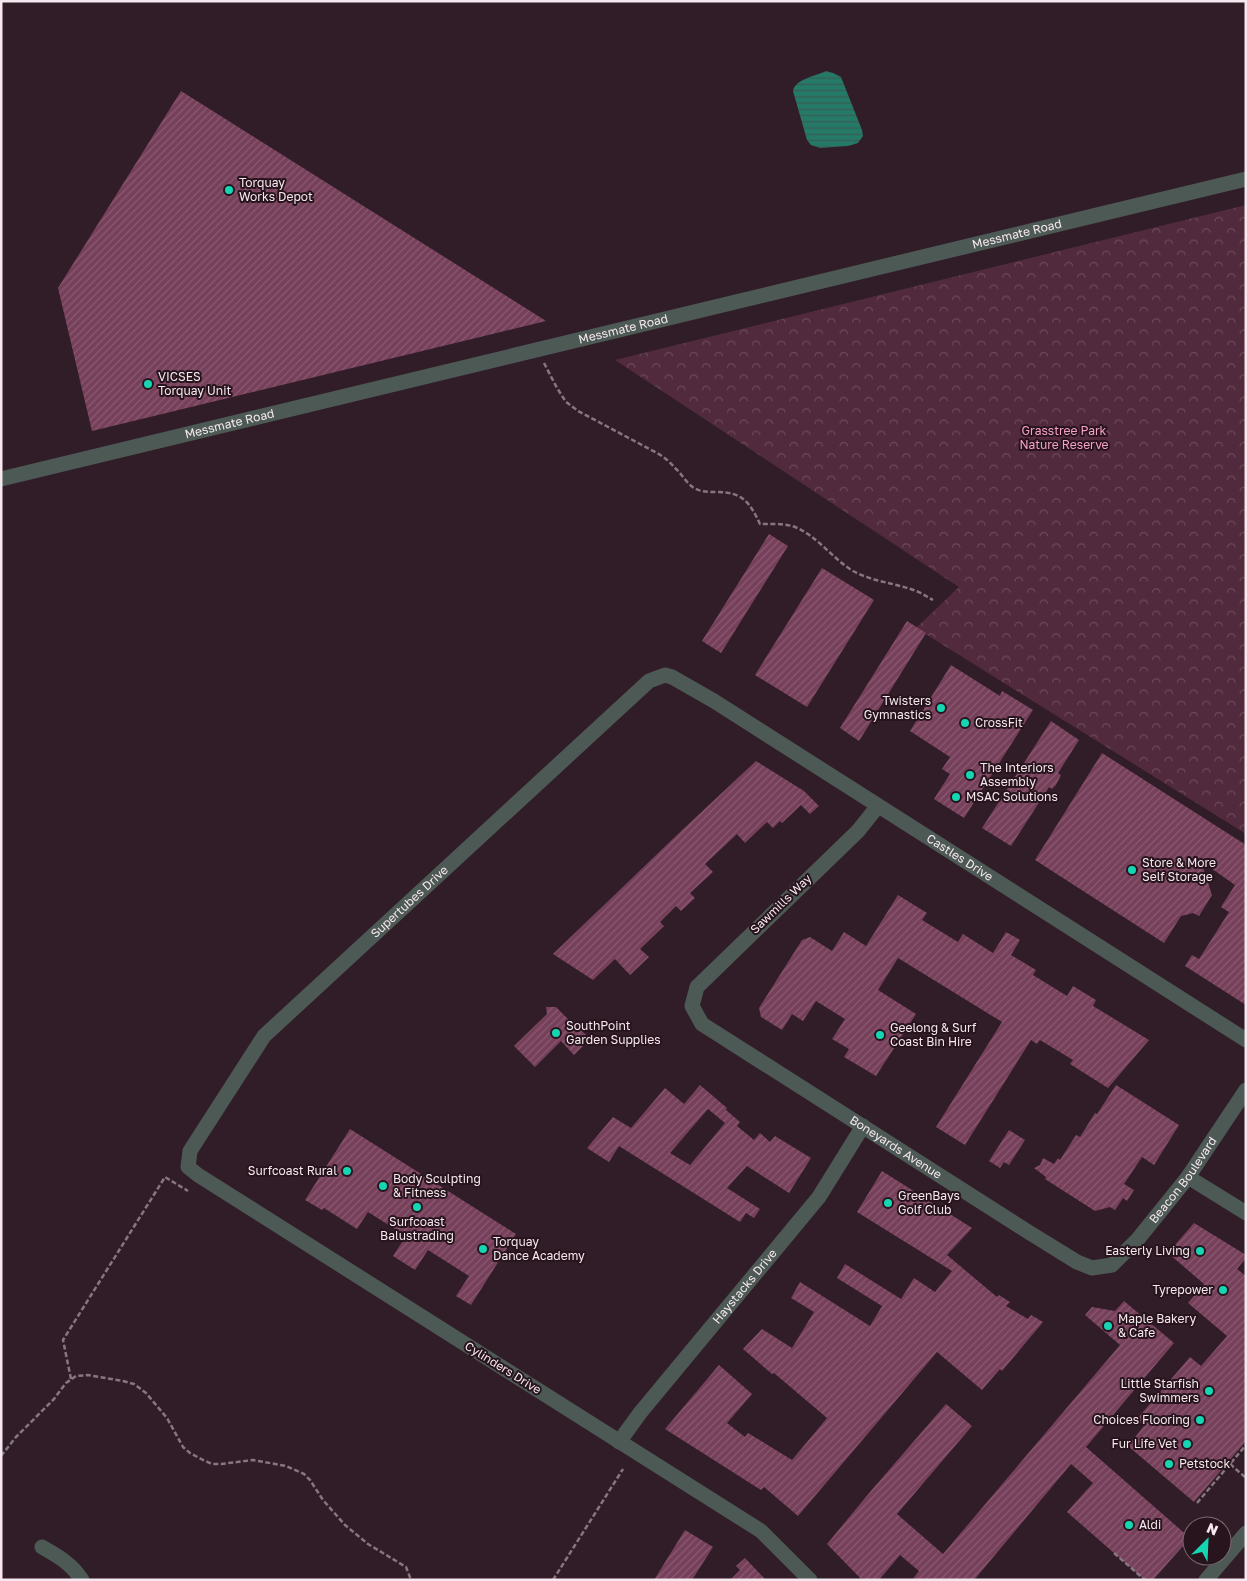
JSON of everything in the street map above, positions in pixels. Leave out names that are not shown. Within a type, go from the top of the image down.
[{"type":"street","name":"Messmate Road","points":[[1,479],[1246,179]]},
{"type":"street","name":"Supertubes Drive","points":[[188,1167],[190,1151],[264,1036],[648,680],[665,675],[672,677]]},
{"type":"street","name":"Castles Drive","points":[[672,677],[714,701],[1246,1040]]},
{"type":"street","name":"Sawmills Way","points":[[692,1006],[696,987],[858,831],[878,806]]},
{"type":"street","name":"Boneyards Avenue","points":[[692,1006],[702,1024],[1077,1262],[1092,1268],[1112,1265]]},
{"type":"street","name":"Beacon Boulevard","points":[[1112,1265],[1138,1239],[1188,1177],[1246,1090]]},
{"type":"street","name":"Haystacks Drive","points":[[619,1442],[640,1413],[819,1197],[863,1126]]},
{"type":"street","name":"Cylinders Drive","points":[[188,1167],[762,1532],[810,1580]]},
{"type":"street","points":[[1188,1177],[1246,1213]]},
{"type":"street","points":[[1206,1580],[1246,1533]]},
{"type":"street","points":[[42,1547],[64,1560],[78,1573],[82,1580]]},
{"type":"path","points":[[541,350],[545,364],[566,402],[578,411],[657,453],[667,460],[694,488],[736,495],[746,500],[760,524],[785,524],[795,527],[805,532],[854,571],[878,581],[916,591],[933,600]]},
{"type":"path","points":[[71,1379],[63,1340],[165,1177],[188,1191]]},
{"type":"path","points":[[1,1456],[16,1437],[54,1399],[66,1383],[76,1376],[88,1375],[112,1378],[134,1384],[146,1393],[167,1418],[183,1447],[203,1460],[212,1464],[253,1460],[286,1466],[304,1474],[345,1525],[368,1544],[406,1566],[411,1580]]},
{"type":"path","points":[[1197,1502],[1246,1444]]},
{"type":"path","points":[[1229,1464],[1246,1478]]},
{"type":"path","points":[[553,1580],[624,1468]]},
{"type":"path","points":[[1114,1553],[1145,1580]]},
{"type":"green space","name":"Grasstree Park Nature Reserve","points":[[1246,205],[1246,834],[916,628],[959,587],[615,360]]},
{"type":"shaded area","points":[[826,71],[841,77],[862,130],[863,136],[858,143],[848,146],[820,148],[811,145],[807,140],[793,91],[806,78]]},
{"type":"building","name":"Torquay Works Depot","points":[[181,91],[546,321],[92,431],[58,288]]},
{"type":"building","points":[[769,534],[788,546],[721,653],[702,641]]},
{"type":"building","points":[[822,568],[874,600],[807,707],[755,675]]},
{"type":"building","points":[[907,621],[926,633],[859,741],[840,728]]},
{"type":"building","points":[[951,665],[1000,696],[1002,691],[1033,710],[964,818],[934,799],[950,774],[942,769],[950,757],[910,731]]},
{"type":"building","points":[[1051,721],[1079,740],[1058,773],[1061,775],[1056,785],[1052,789],[1049,787],[1011,846],[982,828]]},
{"type":"building","points":[[1102,753],[1246,845],[1246,1005],[1185,966],[1192,955],[1199,959],[1229,912],[1221,907],[1235,885],[1201,861],[1212,895],[1199,916],[1193,913],[1181,916],[1164,943],[1035,860]]},
{"type":"building","points":[[756,761],[804,791],[819,806],[810,814],[801,805],[782,823],[780,821],[773,828],[767,822],[745,843],[737,834],[705,864],[713,872],[690,893],[695,898],[681,911],[676,906],[660,922],[664,926],[640,949],[649,957],[630,975],[615,959],[593,980],[553,954],[678,834]]},
{"type":"building","points":[[898,895],[927,913],[922,920],[958,942],[963,934],[993,953],[1006,932],[1020,940],[1011,955],[1036,970],[1033,975],[1067,996],[1073,986],[1096,1000],[1093,1006],[1149,1040],[1108,1088],[1070,1064],[1073,1060],[1040,1040],[1037,1044],[1031,1040],[965,1145],[936,1127],[1002,1022],[898,958],[878,990],[916,1014],[876,1076],[844,1057],[849,1049],[832,1039],[845,1019],[816,1001],[803,1021],[792,1014],[782,1030],[761,1017],[759,1008],[802,940],[810,937],[832,951],[844,932],[866,946]]},
{"type":"building","name":"SouthPoint Garden Supplies","points":[[546,1007],[556,1007],[590,1039],[574,1055],[561,1041],[535,1067],[514,1046],[547,1014]]},
{"type":"building","points":[[700,1085],[727,1108],[726,1110],[740,1122],[737,1126],[754,1140],[760,1133],[770,1142],[775,1136],[811,1158],[789,1193],[747,1166],[727,1188],[760,1209],[754,1218],[746,1213],[740,1222],[619,1146],[609,1162],[587,1148],[613,1117],[631,1128],[665,1088],[684,1104]],"holes":[[[708,1109],[725,1123],[690,1165],[670,1153]]]},
{"type":"building","points":[[1116,1085],[1179,1125],[1154,1165],[1142,1157],[1124,1184],[1134,1190],[1127,1201],[1123,1198],[1115,1210],[1110,1207],[1095,1211],[1045,1179],[1046,1177],[1034,1168],[1040,1165],[1043,1158],[1054,1164],[1058,1158],[1060,1160],[1076,1135],[1080,1137]]},
{"type":"building","points":[[350,1129],[516,1234],[471,1305],[456,1296],[469,1276],[428,1250],[415,1270],[393,1256],[406,1236],[368,1212],[357,1229],[324,1208],[322,1210],[305,1200]]},
{"type":"building","points":[[1009,1130],[1025,1140],[1009,1165],[1004,1162],[1000,1168],[989,1161]]},
{"type":"building","points":[[882,1171],[972,1228],[947,1255],[997,1297],[999,1295],[1010,1302],[1006,1306],[1028,1319],[1031,1315],[1043,1322],[1002,1371],[1000,1369],[982,1390],[937,1352],[798,1516],[764,1487],[761,1490],[665,1429],[719,1365],[752,1394],[727,1423],[745,1437],[748,1433],[792,1460],[827,1418],[743,1349],[762,1329],[792,1348],[814,1312],[791,1298],[800,1282],[870,1326],[882,1306],[837,1278],[845,1264],[901,1299],[914,1278],[935,1292],[952,1271],[857,1212]]},
{"type":"building","points":[[1194,1223],[1246,1255],[1246,1258],[1237,1269],[1246,1276],[1246,1441],[1194,1502],[1128,1446],[1144,1426],[1137,1419],[1190,1357],[1201,1366],[1227,1336],[1188,1303],[1204,1284],[1168,1253]]},
{"type":"building","points":[[1124,1301],[1174,1343],[1086,1447],[1182,1531],[1182,1547],[1153,1580],[1145,1580],[1067,1512],[1093,1483],[1071,1464],[974,1580],[912,1580],[919,1571],[900,1555],[879,1580],[862,1580],[827,1544],[946,1404],[972,1426],[897,1514],[943,1554],[1120,1345],[1085,1315],[1092,1307],[1115,1311]]},
{"type":"building","points":[[685,1530],[713,1547],[692,1580],[654,1580]]},
{"type":"building","points":[[745,1558],[766,1580],[730,1580],[740,1570],[736,1566]]},
{"type":"place","name":"Torquay Works Depot","points":[[229,190]]},
{"type":"place","name":"VICSES Torquay Unit","points":[[148,384]]},
{"type":"place","name":"Twisters Gymnastics","points":[[941,708]]},
{"type":"place","name":"CrossFit","points":[[965,723]]},
{"type":"place","name":"The Interiors Assembly","points":[[970,775]]},
{"type":"place","name":"MSAC Solutions","points":[[956,797]]},
{"type":"place","name":"Store & More Self Storage","points":[[1132,870]]},
{"type":"place","name":"SouthPoint Garden Supplies","points":[[556,1033]]},
{"type":"place","name":"Geelong & Surf Coast Bin Hire","points":[[880,1035]]},
{"type":"place","name":"Surfcoast Rural","points":[[347,1171]]},
{"type":"place","name":"Body Sculpting & Fitness","points":[[383,1186]]},
{"type":"place","name":"GreenBays Golf Club","points":[[888,1203]]},
{"type":"place","name":"Surfcoast Balustrading","points":[[417,1207]]},
{"type":"place","name":"Torquay Dance Academy","points":[[483,1249]]},
{"type":"place","name":"Easterly Living","points":[[1200,1251]]},
{"type":"place","name":"Tyrepower","points":[[1223,1290]]},
{"type":"place","name":"Maple Bakery & Cafe","points":[[1108,1326]]},
{"type":"place","name":"Little Starfish Swimmers","points":[[1209,1391]]},
{"type":"place","name":"Choices Flooring","points":[[1200,1420]]},
{"type":"place","name":"Fur Life Vet","points":[[1187,1444]]},
{"type":"place","name":"Petstock","points":[[1169,1464]]},
{"type":"place","name":"Aldi","points":[[1129,1525]]}]
